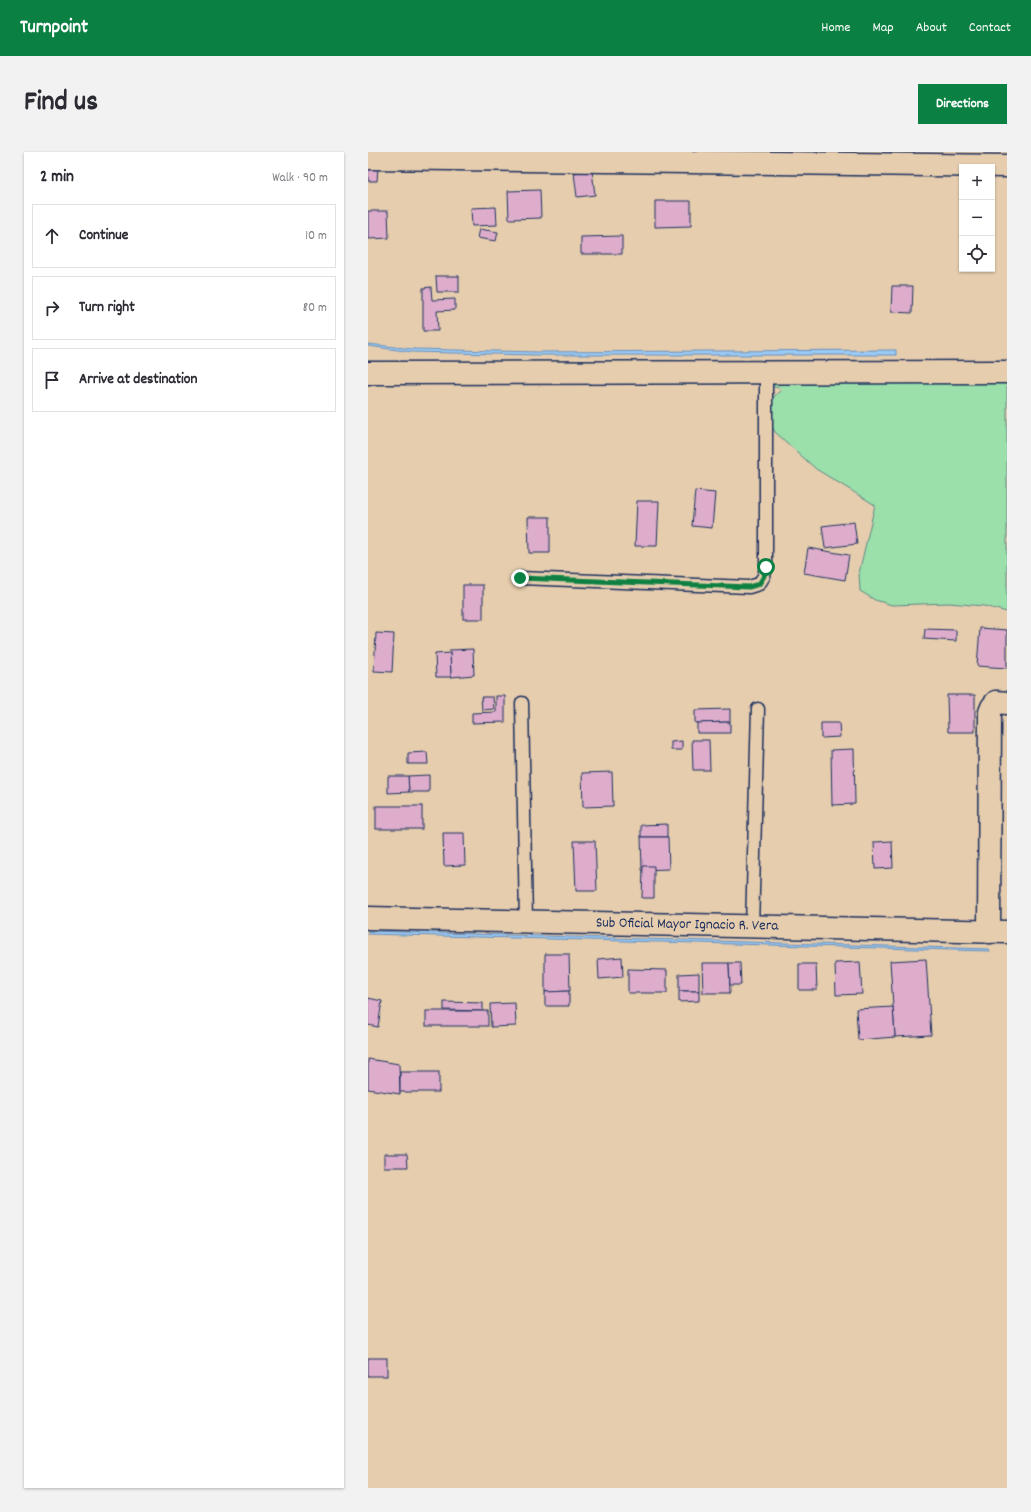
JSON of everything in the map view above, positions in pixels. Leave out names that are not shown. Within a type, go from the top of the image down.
[{"type":"street","points":[[368,158],[1007,166]]},
{"type":"street","points":[[368,374],[1007,372]]},
{"type":"street","points":[[998,932],[990,712],[996,702],[1007,703]]},
{"type":"street","name":"Sub Oficial Mayor Ignacio R. Vera","points":[[368,918],[998,932]]},
{"type":"lane","points":[[520,578],[749,587],[759,584],[764,576],[766,567],[766,372]]},
{"type":"lane","points":[[522,703],[526,922]]},
{"type":"lane","points":[[752,927],[758,709]]},
{"type":"green space","points":[[796,361],[814,361],[933,379],[1007,381],[1007,612],[984,606],[949,603],[892,605],[875,600],[860,591],[859,573],[875,505],[816,469],[775,432],[767,417],[768,402],[782,389],[771,386],[780,366]]},
{"type":"water","points":[[368,344],[413,349],[538,352],[896,350],[896,355],[537,355],[413,352],[368,346]]},
{"type":"water","points":[[368,931],[989,949],[990,951],[368,934]]},
{"type":"building","points":[[368,167],[378,167],[377,181],[368,181]]},
{"type":"building","points":[[592,171],[595,195],[577,197],[574,173]]},
{"type":"building","points":[[540,190],[541,218],[509,219],[508,191]]},
{"type":"building","points":[[655,201],[691,201],[691,226],[655,227]]},
{"type":"building","points":[[496,207],[497,225],[472,226],[471,208]]},
{"type":"building","points":[[368,211],[388,211],[389,238],[368,239]]},
{"type":"building","points":[[479,229],[498,232],[496,241],[477,238]]},
{"type":"building","points":[[622,236],[622,254],[581,254],[581,237]]},
{"type":"building","points":[[436,276],[459,276],[459,292],[437,292]]},
{"type":"building","points":[[892,286],[913,286],[912,313],[891,312]]},
{"type":"building","points":[[431,287],[432,300],[455,299],[455,310],[437,311],[438,331],[423,331],[423,288]]},
{"type":"building","points":[[695,491],[715,493],[712,528],[692,526]]},
{"type":"building","points":[[637,501],[659,501],[657,546],[635,546]]},
{"type":"building","points":[[528,517],[550,517],[550,553],[529,553]]},
{"type":"building","points":[[854,522],[857,544],[825,548],[822,526]]},
{"type":"building","points":[[808,548],[849,555],[845,580],[804,573]]},
{"type":"building","points":[[463,585],[483,585],[483,619],[463,619]]},
{"type":"building","points":[[980,628],[1007,630],[1007,668],[977,666]]},
{"type":"building","points":[[925,629],[956,630],[956,641],[924,639]]},
{"type":"building","points":[[376,633],[394,634],[392,672],[374,671]]},
{"type":"building","points":[[473,649],[474,675],[451,677],[450,650]]},
{"type":"building","points":[[450,653],[451,677],[436,677],[435,654]]},
{"type":"building","points":[[947,695],[975,695],[975,732],[948,732]]},
{"type":"building","points":[[496,696],[505,696],[505,722],[472,723],[472,713],[496,712]]},
{"type":"building","points":[[481,697],[493,697],[494,709],[482,710]]},
{"type":"building","points":[[730,709],[730,722],[695,723],[695,710]]},
{"type":"building","points":[[730,722],[730,733],[697,733],[697,723]]},
{"type":"building","points":[[821,723],[839,723],[840,737],[821,738]]},
{"type":"building","points":[[692,740],[709,740],[710,770],[693,770]]},
{"type":"building","points":[[682,741],[682,750],[671,750],[671,742]]},
{"type":"building","points":[[854,749],[855,804],[832,805],[831,750]]},
{"type":"building","points":[[427,752],[428,764],[408,764],[408,753]]},
{"type":"building","points":[[612,772],[613,806],[583,807],[582,773]]},
{"type":"building","points":[[429,775],[429,792],[409,792],[408,776]]},
{"type":"building","points":[[388,776],[408,776],[409,792],[388,793]]},
{"type":"building","points":[[376,806],[422,806],[422,829],[376,829]]},
{"type":"building","points":[[667,824],[667,837],[641,837],[641,825]]},
{"type":"building","points":[[443,833],[464,833],[465,865],[444,866]]},
{"type":"building","points":[[641,837],[668,837],[669,869],[642,870]]},
{"type":"building","points":[[574,841],[595,841],[597,891],[576,891]]},
{"type":"building","points":[[892,841],[893,868],[875,869],[874,842]]},
{"type":"building","points":[[643,866],[654,866],[654,898],[642,898]]},
{"type":"building","points":[[545,954],[569,954],[570,991],[545,992]]},
{"type":"building","points":[[622,957],[623,977],[599,979],[598,959]]},
{"type":"building","points":[[926,959],[931,1035],[895,1037],[890,961]]},
{"type":"building","points":[[860,962],[862,994],[836,995],[835,963]]},
{"type":"building","points":[[702,963],[729,963],[730,993],[703,993]]},
{"type":"building","points":[[729,963],[740,963],[741,985],[730,985]]},
{"type":"building","points":[[799,964],[816,964],[817,990],[799,990]]},
{"type":"building","points":[[628,969],[667,970],[667,993],[628,993]]},
{"type":"building","points":[[699,973],[699,991],[679,991],[679,974]]},
{"type":"building","points":[[569,991],[569,1006],[545,1006],[545,992]]},
{"type":"building","points":[[679,991],[699,991],[699,1001],[679,1002]]},
{"type":"building","points":[[368,998],[382,1001],[378,1027],[368,1025]]},
{"type":"building","points":[[444,1002],[483,1003],[483,1011],[444,1010]]},
{"type":"building","points":[[515,1003],[516,1026],[491,1027],[490,1004]]},
{"type":"building","points":[[893,1007],[895,1037],[858,1040],[856,1009]]},
{"type":"building","points":[[426,1011],[488,1011],[488,1026],[426,1026]]},
{"type":"building","points":[[368,1059],[399,1064],[400,1094],[368,1089]]},
{"type":"building","points":[[400,1072],[439,1072],[439,1092],[400,1092]]},
{"type":"building","points":[[384,1154],[407,1154],[408,1167],[384,1167]]},
{"type":"building","points":[[368,1358],[387,1358],[387,1376],[368,1376]]},
{"type":"route","points":[[520,578],[749,587],[759,584],[764,576],[766,567]]}]
